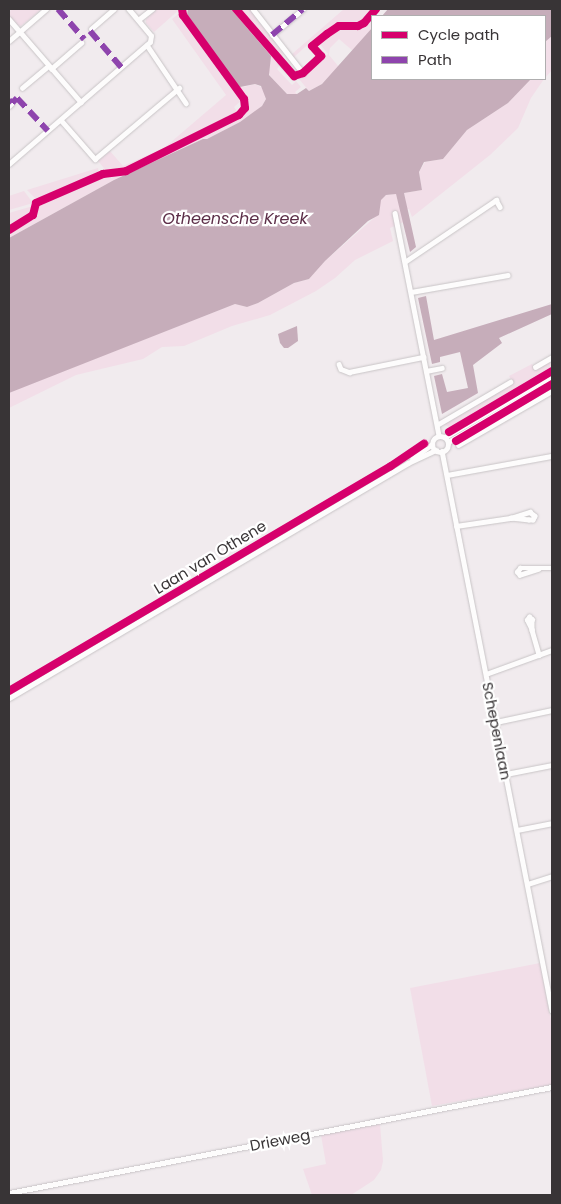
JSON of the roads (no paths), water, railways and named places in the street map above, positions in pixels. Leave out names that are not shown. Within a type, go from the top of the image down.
[{"type":"street","points":[[9,41],[46,9]]},
{"type":"street","points":[[91,29],[114,9]]},
{"type":"street","points":[[9,164],[153,39],[128,9]]},
{"type":"street","points":[[138,20],[152,9]]},
{"type":"street","points":[[253,9],[303,73],[294,76],[282,62]]},
{"type":"street","points":[[272,35],[303,9]]},
{"type":"street","points":[[9,19],[80,102]]},
{"type":"street","points":[[22,88],[81,43]]},
{"type":"street","points":[[147,45],[186,102]]},
{"type":"street","points":[[61,120],[95,160],[178,88]]},
{"type":"street","points":[[406,261],[496,200],[500,207]]},
{"type":"street","points":[[395,213],[406,261],[439,436]]},
{"type":"street","points":[[411,292],[508,275]]},
{"type":"street","points":[[339,364],[341,369],[349,372],[423,357]]},
{"type":"street","points":[[535,367],[552,357]]},
{"type":"street","points":[[426,371],[442,368]]},
{"type":"street","points":[[468,428],[552,375]]},
{"type":"street","points":[[439,436],[447,439],[552,380]]},
{"type":"street","points":[[436,425],[510,382]]},
{"type":"street","points":[[458,445],[552,391]]},
{"type":"street","points":[[468,428],[473,436]]},
{"type":"street","points":[[439,436],[434,439],[432,444],[436,450],[442,452],[447,448],[447,439]]},
{"type":"street","name":"Laan van Othene","points":[[408,463],[432,444]]},
{"type":"street","name":"Laan van Othene","points":[[9,698],[408,463],[436,450]]},
{"type":"street","name":"Schepenlaan","points":[[442,452],[552,1010]]},
{"type":"street","points":[[447,475],[552,456]]},
{"type":"street","points":[[456,526],[510,518]]},
{"type":"street","points":[[539,569],[552,568]]},
{"type":"street","points":[[532,630],[539,655]]},
{"type":"street","points":[[486,674],[552,650]]},
{"type":"street","points":[[496,722],[552,710]]},
{"type":"street","points":[[506,774],[552,765]]},
{"type":"street","points":[[517,830],[552,823]]},
{"type":"street","points":[[528,884],[552,876]]},
{"type":"street","name":"Drieweg","points":[[9,1193],[552,1087]]},
{"type":"water","name":"Otheensche Kreek","points":[[188,9],[231,9],[271,56],[269,75],[287,94],[297,94],[306,88],[309,91],[322,84],[371,29],[371,80],[530,80],[508,103],[467,130],[443,159],[424,162],[419,172],[422,190],[404,193],[416,247],[410,252],[396,194],[386,195],[381,200],[379,215],[368,221],[325,261],[309,279],[294,283],[258,303],[247,307],[235,304],[9,393],[9,238],[114,180],[203,139],[207,139],[240,122],[262,106],[266,99],[261,86],[255,84],[240,87],[236,84],[187,14]]},
{"type":"water","points":[[388,9],[552,9],[552,36],[546,41],[546,15],[383,15]]},
{"type":"water","points":[[426,296],[434,340],[552,304],[552,314],[499,338],[502,343],[473,365],[478,393],[442,414],[434,376],[442,374],[447,392],[468,388],[460,352],[440,357],[440,362],[432,364],[418,298]]},
{"type":"water","points":[[297,326],[298,341],[288,348],[284,348],[280,343],[278,334]]}]
